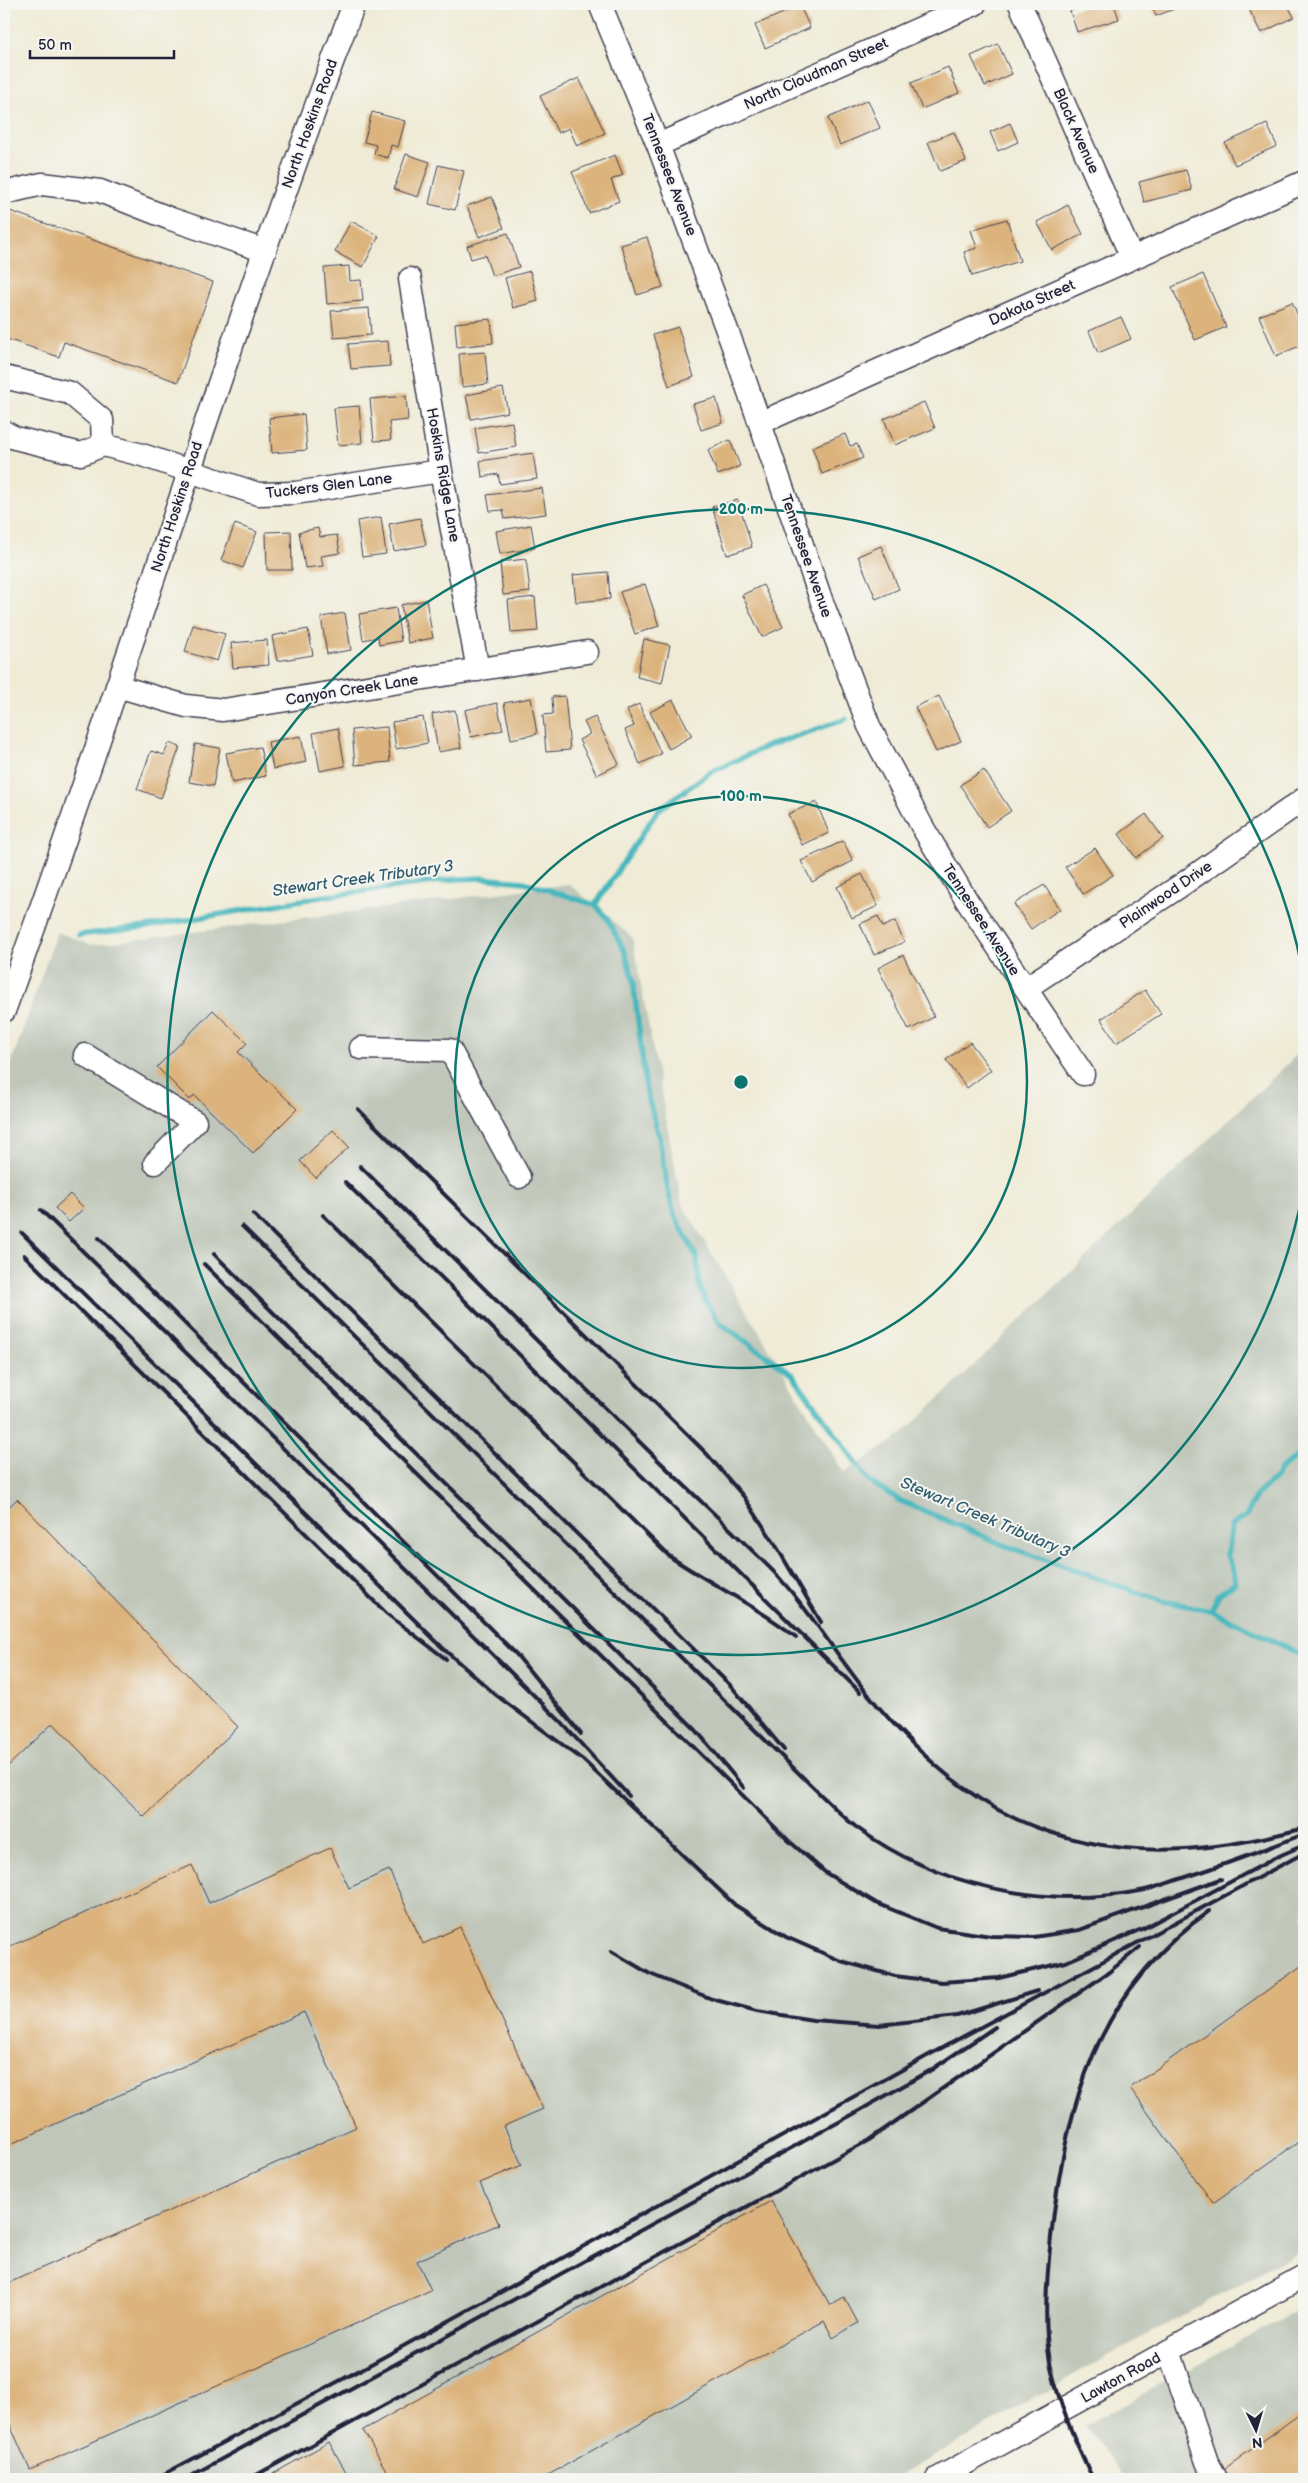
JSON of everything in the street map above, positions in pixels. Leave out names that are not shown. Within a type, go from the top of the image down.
[{"type":"street","name":"North Hoskins Road","points":[[4,1011],[117,686],[189,471],[354,4]]},
{"type":"street","name":"Tennessee Avenue","points":[[600,4],[658,145],[760,423],[822,602],[869,726],[923,828],[962,893],[1083,1074]]},
{"type":"street","name":"North Cloudman Street","points":[[658,145],[975,4]]},
{"type":"street","name":"Black Avenue","points":[[1020,4],[1132,258]]},
{"type":"street","name":"Dakota Street","points":[[760,423],[1304,182]]},
{"type":"street","points":[[4,192],[42,184],[100,191],[171,219],[266,251]]},
{"type":"street","name":"Hoskins Ridge Lane","points":[[410,279],[441,471],[478,670]]},
{"type":"street","points":[[4,377],[70,393],[102,420],[103,445],[80,454],[15,438],[4,432]]},
{"type":"street","name":"Tuckers Glen Lane","points":[[103,445],[142,455],[258,494],[273,495],[441,471]]},
{"type":"street","name":"Canyon Creek Lane","points":[[117,686],[186,706],[223,710],[587,652]]},
{"type":"street","name":"Plainwood Drive","points":[[1026,988],[1180,886],[1304,799]]},
{"type":"street","points":[[360,1048],[450,1050],[519,1177]]},
{"type":"street","points":[[85,1054],[195,1122],[155,1163]]},
{"type":"street","name":"Lawton Road","points":[[937,2479],[1304,2276]]},
{"type":"street","points":[[1169,2351],[1200,2443],[1217,2479]]},
{"type":"shaded area","points":[[569,884],[632,937],[682,1204],[844,1473],[899,1437],[1304,1048],[1304,2249],[1117,2351],[894,2479],[4,2479],[4,1083],[57,932],[92,945]]},
{"type":"shaded area","points":[[1304,2307],[1304,2479],[1125,2479],[1085,2425]]},
{"type":"building","points":[[1092,4],[1114,4],[1119,19],[1077,32],[1070,11]]},
{"type":"building","points":[[1151,4],[1178,4],[1179,7],[1156,16]]},
{"type":"building","points":[[1265,4],[1287,4],[1294,17],[1261,33],[1250,11]]},
{"type":"building","points":[[800,6],[810,28],[765,48],[755,25]]},
{"type":"building","points":[[998,44],[1012,74],[985,86],[971,56]]},
{"type":"building","points":[[948,67],[959,93],[922,109],[911,83]]},
{"type":"building","points":[[579,78],[605,133],[577,146],[569,128],[558,133],[540,96]]},
{"type":"building","points":[[868,100],[880,128],[840,145],[828,118]]},
{"type":"building","points":[[372,112],[405,121],[398,147],[391,145],[388,158],[374,154],[376,145],[364,142]]},
{"type":"building","points":[[1010,123],[1018,142],[998,151],[990,132]]},
{"type":"building","points":[[1267,124],[1277,146],[1235,165],[1225,143]]},
{"type":"building","points":[[954,132],[966,161],[940,171],[928,142]]},
{"type":"building","points":[[406,154],[430,162],[418,197],[394,189]]},
{"type":"building","points":[[615,155],[623,175],[611,180],[619,201],[589,213],[572,172]]},
{"type":"building","points":[[438,165],[464,171],[455,210],[429,204]]},
{"type":"building","points":[[1186,170],[1192,190],[1144,202],[1139,182]]},
{"type":"building","points":[[492,197],[504,228],[479,237],[467,206]]},
{"type":"building","points":[[1068,205],[1083,234],[1052,250],[1037,222]]},
{"type":"building","points":[[7,210],[213,282],[178,382],[64,342],[59,357],[4,338],[4,220]]},
{"type":"building","points":[[1007,219],[1020,261],[972,276],[964,252],[977,248],[971,230]]},
{"type":"building","points":[[351,221],[379,236],[363,267],[335,252]]},
{"type":"building","points":[[508,233],[519,267],[492,276],[485,255],[471,259],[467,246]]},
{"type":"building","points":[[647,237],[663,287],[637,295],[621,245]]},
{"type":"building","points":[[349,266],[350,281],[361,280],[363,301],[327,304],[324,268]]},
{"type":"building","points":[[530,271],[538,301],[513,308],[505,278]]},
{"type":"building","points":[[1203,274],[1226,327],[1195,340],[1172,287]]},
{"type":"building","points":[[1292,302],[1304,329],[1304,344],[1276,356],[1259,316]]},
{"type":"building","points":[[369,308],[371,335],[334,338],[331,311]]},
{"type":"building","points":[[1121,317],[1131,339],[1098,353],[1089,331]]},
{"type":"building","points":[[491,319],[493,343],[457,347],[455,323]]},
{"type":"building","points":[[678,327],[694,377],[669,386],[653,335]]},
{"type":"building","points":[[388,341],[390,366],[351,369],[348,344]]},
{"type":"building","points":[[485,352],[488,384],[462,387],[459,354]]},
{"type":"building","points":[[503,388],[508,412],[471,419],[466,395]]},
{"type":"building","points":[[406,396],[408,420],[389,422],[391,440],[374,441],[370,399]]},
{"type":"building","points":[[716,398],[723,423],[701,430],[693,404]]},
{"type":"building","points":[[924,402],[935,428],[895,445],[884,419]]},
{"type":"building","points":[[359,406],[362,443],[338,445],[334,408]]},
{"type":"building","points":[[304,414],[307,450],[272,453],[269,418]]},
{"type":"building","points":[[512,422],[516,447],[479,453],[475,428]]},
{"type":"building","points":[[845,434],[850,446],[857,444],[863,458],[822,474],[812,447]]},
{"type":"building","points":[[730,440],[740,466],[718,475],[708,450]]},
{"type":"building","points":[[533,453],[537,479],[500,484],[498,474],[482,477],[480,461]]},
{"type":"building","points":[[542,488],[546,514],[505,519],[503,510],[490,511],[487,495]]},
{"type":"building","points":[[738,500],[752,547],[727,555],[712,507]]},
{"type":"building","points":[[381,517],[386,554],[362,557],[357,521]]},
{"type":"building","points":[[420,518],[426,545],[394,551],[389,524]]},
{"type":"building","points":[[235,524],[257,532],[243,568],[221,560]]},
{"type":"building","points":[[531,525],[535,548],[500,554],[496,531]]},
{"type":"building","points":[[318,528],[320,537],[337,535],[340,553],[321,556],[323,566],[305,568],[299,532]]},
{"type":"building","points":[[291,531],[292,570],[267,570],[266,532]]},
{"type":"building","points":[[881,546],[899,589],[876,599],[858,556]]},
{"type":"building","points":[[526,559],[530,592],[503,595],[500,562]]},
{"type":"building","points":[[608,572],[610,599],[576,602],[573,575]]},
{"type":"building","points":[[645,584],[659,626],[635,634],[620,592]]},
{"type":"building","points":[[763,585],[783,627],[762,637],[742,595]]},
{"type":"building","points":[[535,597],[538,631],[511,633],[508,600]]},
{"type":"building","points":[[426,600],[433,638],[408,643],[401,605]]},
{"type":"building","points":[[396,608],[401,641],[379,645],[378,637],[363,640],[359,614]]},
{"type":"building","points":[[345,613],[351,650],[327,654],[321,617]]},
{"type":"building","points":[[193,625],[225,634],[217,661],[185,652]]},
{"type":"building","points":[[308,629],[313,655],[277,661],[272,636]]},
{"type":"building","points":[[644,639],[670,645],[662,683],[637,677]]},
{"type":"building","points":[[267,640],[269,665],[233,668],[231,643]]},
{"type":"building","points":[[565,696],[570,750],[546,752],[543,715],[553,714],[552,697]]},
{"type":"building","points":[[939,696],[961,741],[936,752],[915,707]]},
{"type":"building","points":[[531,698],[537,734],[511,739],[504,703]]},
{"type":"building","points":[[673,700],[692,736],[669,749],[650,712]]},
{"type":"building","points":[[497,703],[503,730],[471,737],[465,710]]},
{"type":"building","points":[[639,704],[661,754],[640,764],[625,730],[634,726],[627,710]]},
{"type":"building","points":[[455,710],[461,748],[438,752],[432,714]]},
{"type":"building","points":[[423,717],[428,743],[396,749],[392,722]]},
{"type":"building","points":[[595,717],[619,764],[597,775],[579,740],[590,734],[584,722]]},
{"type":"building","points":[[387,727],[390,762],[355,765],[352,730]]},
{"type":"building","points":[[338,728],[345,766],[320,771],[313,733]]},
{"type":"building","points":[[301,736],[306,762],[273,769],[268,742]]},
{"type":"building","points":[[169,743],[180,747],[161,798],[137,789],[151,751],[164,755]]},
{"type":"building","points":[[195,744],[220,748],[213,786],[189,782]]},
{"type":"building","points":[[260,747],[266,776],[232,783],[226,753]]},
{"type":"building","points":[[984,770],[1011,811],[987,827],[960,785]]},
{"type":"building","points":[[816,802],[829,833],[802,845],[788,814]]},
{"type":"building","points":[[1146,814],[1163,838],[1136,858],[1119,834]]},
{"type":"building","points":[[843,841],[853,861],[812,882],[801,861]]},
{"type":"building","points":[[1095,848],[1113,875],[1083,894],[1065,867]]},
{"type":"building","points":[[862,874],[878,906],[852,918],[837,887]]},
{"type":"building","points":[[1044,885],[1060,909],[1031,929],[1014,904]]},
{"type":"building","points":[[878,916],[883,927],[895,921],[904,942],[874,955],[860,924]]},
{"type":"building","points":[[903,955],[934,1017],[909,1030],[878,968]]},
{"type":"building","points":[[1145,990],[1161,1014],[1116,1043],[1101,1019]]},
{"type":"building","points":[[213,1010],[247,1043],[238,1052],[297,1109],[253,1153],[194,1095],[190,1100],[157,1067]]},
{"type":"building","points":[[970,1042],[991,1070],[967,1088],[946,1060]]},
{"type":"building","points":[[333,1130],[349,1147],[316,1178],[300,1161]]},
{"type":"building","points":[[70,1194],[84,1208],[69,1222],[55,1208]]},
{"type":"building","points":[[17,1499],[238,1727],[144,1817],[53,1723],[4,1770],[4,1512]]},
{"type":"building","points":[[330,1848],[349,1888],[389,1870],[423,1944],[460,1927],[543,2109],[504,2126],[522,2165],[480,2183],[499,2224],[417,2261],[431,2290],[30,2470],[4,2411],[4,2285],[356,2127],[304,2012],[4,2147],[4,1949],[192,1865],[209,1903]]},
{"type":"building","points":[[1304,1964],[1304,2138],[1213,2203],[1130,2088]]},
{"type":"building","points":[[771,2201],[830,2305],[844,2297],[858,2323],[833,2338],[824,2321],[541,2479],[391,2479],[363,2430]]},
{"type":"building","points":[[1304,2411],[1304,2479],[1230,2479],[1223,2470]]},
{"type":"building","points":[[329,2442],[350,2479],[264,2479]]},
{"type":"waterway","points":[[595,905],[658,810],[709,773],[765,747],[846,719]]},
{"type":"waterway","name":"Stewart Creek Tributary 3","points":[[79,935],[146,927],[320,897],[456,879],[482,878],[524,882],[595,905],[607,918],[625,952],[633,979],[646,1089],[659,1137],[668,1190],[674,1214],[697,1258],[699,1284],[705,1300],[720,1323],[792,1374],[870,1482],[901,1501],[1006,1546],[1162,1601],[1211,1610],[1304,1656]]},
{"type":"waterway","points":[[1211,1610],[1219,1594],[1235,1583],[1234,1572],[1227,1555],[1231,1526],[1247,1515],[1256,1496],[1277,1476],[1279,1471],[1304,1450]]},
{"type":"railway","points":[[358,1109],[707,1454],[744,1497],[775,1544],[821,1622]]},
{"type":"railway","points":[[360,1166],[773,1571],[810,1615],[855,1678],[882,1711],[934,1764],[973,1795],[1016,1819],[1052,1833],[1087,1842],[1123,1848],[1159,1850],[1195,1848],[1231,1844],[1304,1828]]},
{"type":"railway","points":[[345,1182],[860,1692]]},
{"type":"railway","points":[[41,1210],[560,1721],[629,1796]]},
{"type":"railway","points":[[253,1214],[732,1687],[784,1750]]},
{"type":"railway","points":[[323,1215],[669,1556],[765,1615],[796,1637]]},
{"type":"railway","points":[[242,1226],[822,1796],[856,1827],[887,1847],[920,1864],[955,1878],[991,1888],[1028,1894],[1066,1897],[1103,1896],[1156,1887],[1229,1863],[1304,1834]]},
{"type":"railway","points":[[22,1233],[447,1652],[496,1695],[583,1760],[735,1905],[786,1937],[841,1961],[895,1976],[942,1982],[999,1978],[1066,1962],[1144,1928],[1277,1857]]},
{"type":"railway","points":[[99,1238],[516,1654],[581,1734]]},
{"type":"railway","points":[[214,1254],[696,1730],[744,1788]]},
{"type":"railway","points":[[24,1255],[387,1614],[446,1659]]},
{"type":"railway","points":[[204,1264],[788,1840],[826,1873],[876,1903],[937,1928],[991,1936],[1034,1937],[1079,1930],[1221,1879]]},
{"type":"railway","points":[[1272,1859],[1304,1845]]},
{"type":"railway","points":[[155,2479],[371,2364],[938,2050],[1304,1853]]},
{"type":"railway","points":[[1093,2479],[1062,2407],[1053,2377],[1048,2347],[1046,2300],[1051,2237],[1057,2189],[1066,2142],[1078,2097],[1093,2055],[1113,2015],[1139,1977],[1171,1943],[1209,1911]]},
{"type":"railway","points":[[249,2479],[869,2140],[1109,1972],[1140,1947]]},
{"type":"railway","points":[[611,1951],[650,1974],[712,1999],[757,2011],[813,2020],[879,2025],[957,2016],[1037,1991]]},
{"type":"railway","points":[[185,2479],[850,2116],[931,2070],[995,2027]]}]
